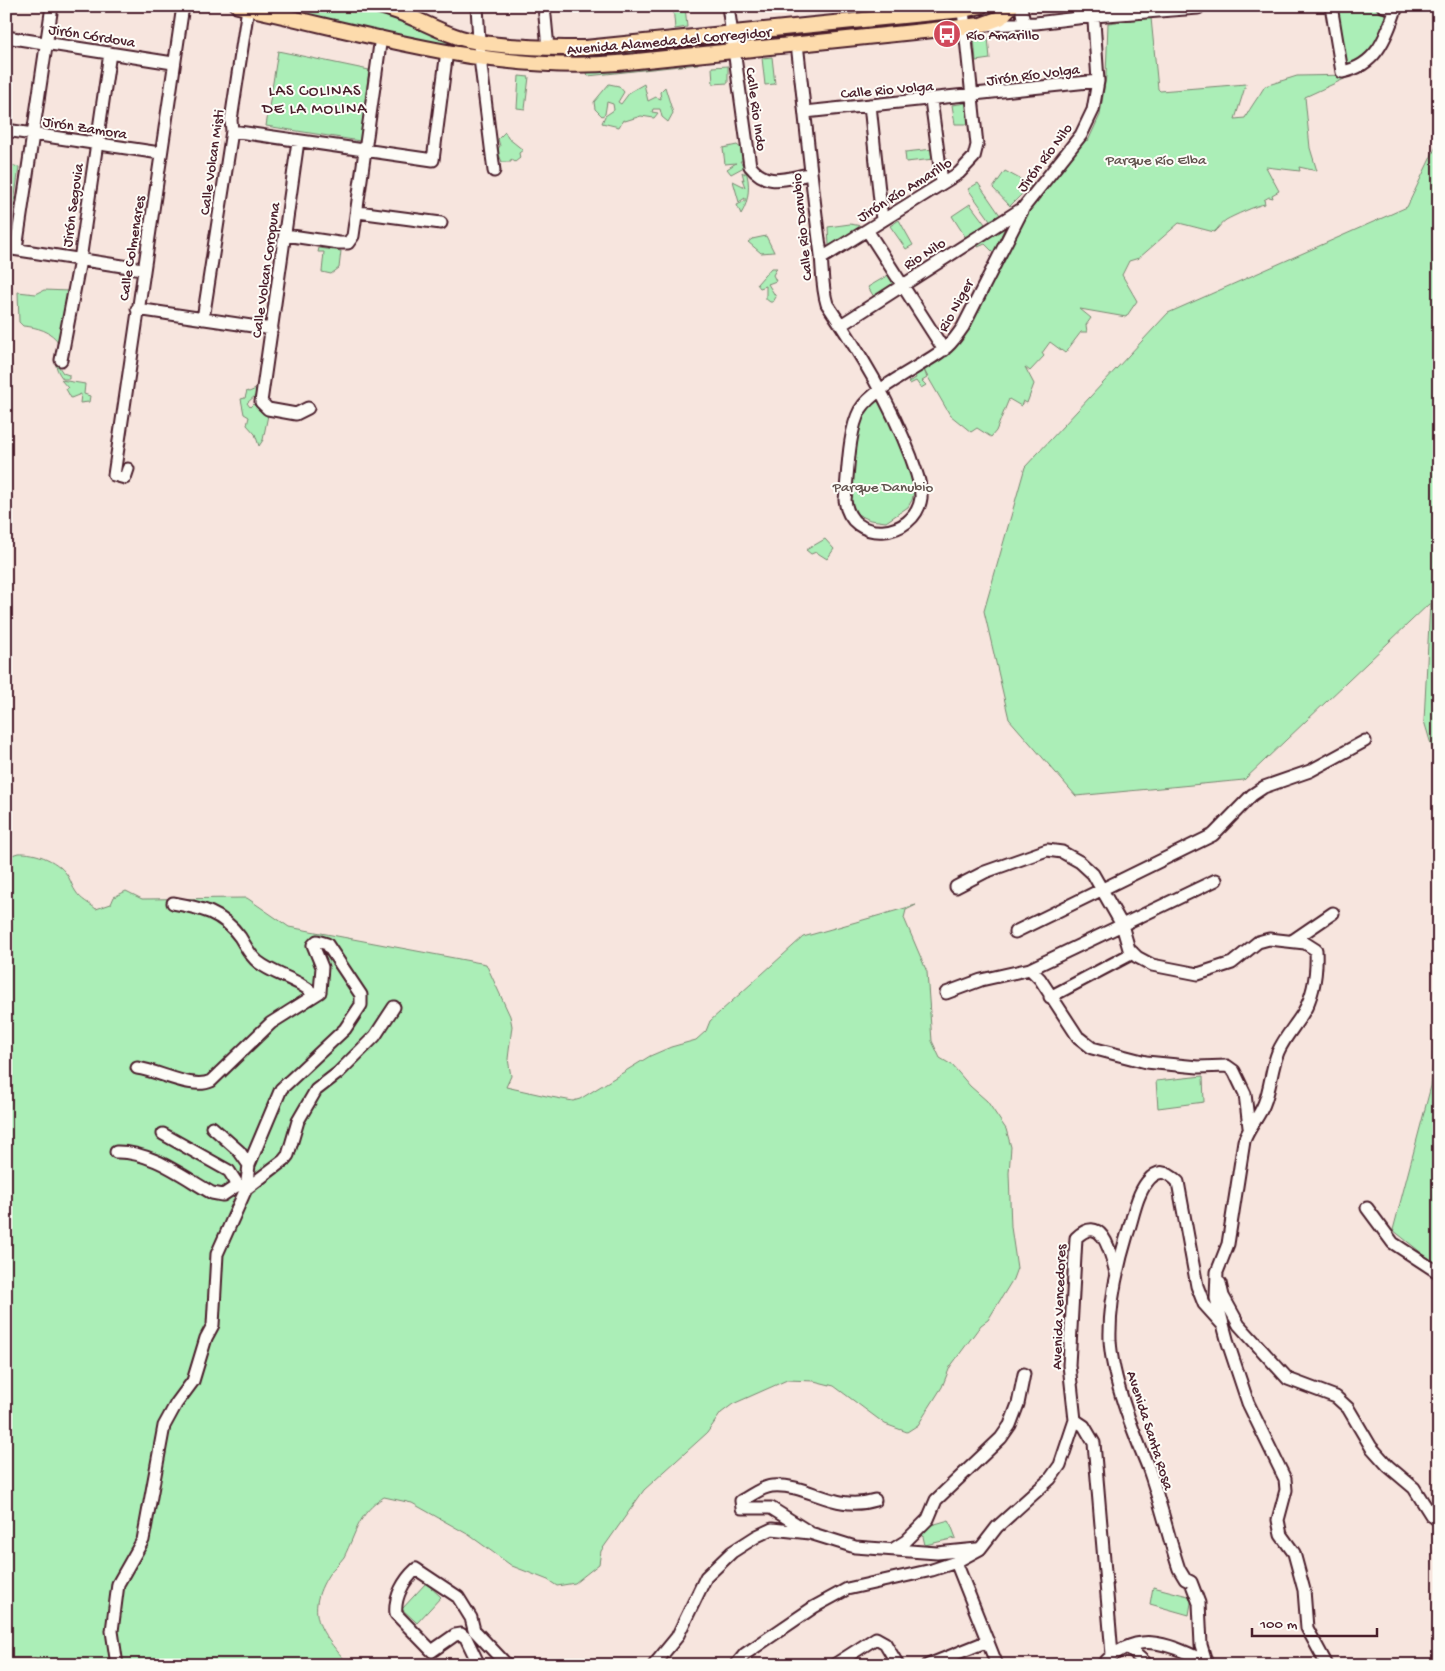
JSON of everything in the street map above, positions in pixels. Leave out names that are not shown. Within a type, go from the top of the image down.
[{"type":"main road","name":"Avenida Alameda del Corregidor","points":[[379,6],[407,15],[456,37],[548,48],[624,45],[937,10],[964,10],[981,6]]},
{"type":"main road","name":"Avenida Alameda del Corregidor","points":[[243,7],[480,58],[548,65],[596,65],[982,25],[1000,18],[1011,6]]},
{"type":"street","points":[[52,6],[33,134],[11,249],[142,269]]},
{"type":"street","name":"Calle Colmenares","points":[[128,470],[124,478],[114,474],[142,269],[183,6]]},
{"type":"street","points":[[477,6],[480,58],[494,171]]},
{"type":"street","points":[[544,6],[548,48]]},
{"type":"street","name":"Calle Rio Indo","points":[[728,6],[750,166],[761,178],[768,180],[810,174]]},
{"type":"street","points":[[1021,6],[1024,24]]},
{"type":"street","points":[[982,25],[1024,24],[1094,11],[1198,8],[1199,6]]},
{"type":"street","points":[[1331,6],[1342,72],[1368,63],[1374,56],[1396,8],[1383,6]]},
{"type":"street","name":"Calle Volcan Misti","points":[[202,320],[232,130],[231,120],[243,7]]},
{"type":"street","points":[[937,10],[939,30]]},
{"type":"street","name":"Jirón Río Amarillo","points":[[822,258],[959,173],[974,157],[977,145],[964,10]]},
{"type":"street","name":"Jirón Río Nilo","points":[[1024,207],[1081,135],[1093,110],[1098,82],[1094,11]]},
{"type":"street","name":"Jirón Córdova","points":[[6,37],[173,63]]},
{"type":"street","points":[[285,235],[348,243],[353,236],[358,212],[381,37]]},
{"type":"street","name":"Calle Rio Danubio","points":[[797,44],[810,174],[822,258],[823,290],[827,304],[881,390]]},
{"type":"street","points":[[232,130],[433,160],[447,51]]},
{"type":"street","name":"Jirón Segovia","points":[[61,360],[80,260],[110,54]]},
{"type":"street","name":"Jirón Río Volga","points":[[972,96],[1098,82]]},
{"type":"street","name":"Calle Rio Volga","points":[[804,112],[972,96]]},
{"type":"street","points":[[931,100],[942,182]]},
{"type":"street","points":[[870,105],[882,220]]},
{"type":"street","name":"Jirón Zamora","points":[[6,130],[160,154]]},
{"type":"street","name":"Calle Volcan Coropuna","points":[[298,141],[261,402],[268,409],[296,414],[308,408]]},
{"type":"street","name":"Rio Nilo","points":[[841,325],[1024,207]]},
{"type":"street","name":"Rio Niger","points":[[881,390],[899,426],[914,465],[921,497],[912,516],[906,523],[888,531],[870,531],[854,523],[849,517],[844,500],[854,425],[866,401],[881,390],[944,350],[963,327],[1024,207]]},
{"type":"street","points":[[358,212],[441,223]]},
{"type":"street","points":[[867,230],[944,350]]},
{"type":"street","points":[[137,309],[272,329]]},
{"type":"street","points":[[1015,932],[1101,888],[1213,835],[1252,794],[1264,787],[1310,771],[1365,741]]},
{"type":"street","points":[[956,887],[985,872],[1047,850],[1062,852],[1080,862],[1093,874],[1122,925],[1129,949],[1152,965],[1198,974],[1232,963],[1258,942],[1269,939],[1292,940],[1305,943],[1316,950],[1317,972],[1304,1011],[1279,1050],[1270,1074],[1265,1103],[1249,1127],[1242,1149],[1228,1244],[1217,1272],[1216,1298],[1248,1403],[1285,1479],[1286,1490],[1278,1520],[1281,1535],[1294,1553],[1304,1590],[1307,1628],[1327,1665]]},
{"type":"street","points":[[946,993],[972,982],[1030,969],[1216,880]]},
{"type":"street","points":[[173,903],[201,908],[224,919],[255,960],[266,968],[299,982],[315,996]]},
{"type":"street","points":[[1292,940],[1333,913]]},
{"type":"street","points":[[116,1665],[112,1631],[118,1584],[143,1540],[164,1426],[176,1404],[193,1381],[206,1338],[214,1325],[218,1254],[249,1165],[281,1089],[344,1028],[361,1005],[361,995],[355,983],[327,944],[320,941],[313,945],[322,967],[320,992],[271,1023],[211,1081],[202,1085],[188,1083],[154,1070],[137,1068]]},
{"type":"street","points":[[1050,997],[1133,953]]},
{"type":"street","points":[[1030,969],[1040,980],[1078,1037],[1092,1048],[1146,1062],[1198,1067],[1227,1066],[1234,1070],[1245,1094],[1249,1127]]},
{"type":"street","points":[[116,1152],[132,1151],[148,1157],[212,1193],[222,1195],[242,1187],[288,1155],[298,1121],[316,1090],[338,1073],[375,1036],[394,1006]]},
{"type":"street","points":[[212,1127],[239,1150],[249,1165]]},
{"type":"street","points":[[162,1134],[229,1171],[242,1187]]},
{"type":"street","name":"Avenida Santa Rosa","points":[[1206,1663],[1202,1645],[1199,1603],[1191,1582],[1185,1579],[1179,1569],[1148,1467],[1132,1428],[1116,1371],[1110,1336],[1117,1274],[1136,1205],[1146,1183],[1154,1174],[1162,1171],[1170,1174],[1178,1182],[1197,1286],[1204,1304],[1223,1325]]},
{"type":"street","points":[[1366,1208],[1393,1243],[1439,1273]]},
{"type":"street","name":"Avenida Vencedores","points":[[1074,1420],[1069,1365],[1076,1238],[1082,1232],[1091,1230],[1100,1233],[1107,1240],[1117,1274]]},
{"type":"street","points":[[1217,1272],[1223,1296],[1239,1325],[1288,1379],[1336,1397],[1348,1408],[1371,1447],[1388,1466],[1414,1488],[1431,1515],[1439,1521]]},
{"type":"street","points":[[895,1548],[928,1519],[936,1500],[1001,1438],[1010,1425],[1018,1404],[1024,1374]]},
{"type":"street","points":[[736,1665],[745,1654],[814,1607],[847,1589],[932,1570],[956,1562],[982,1546],[997,1527],[1050,1479],[1060,1465],[1074,1420],[1084,1426],[1094,1443],[1112,1654]]},
{"type":"street","points":[[810,1533],[771,1508],[742,1508],[741,1501],[761,1489],[772,1486],[786,1487],[852,1505],[875,1500]]},
{"type":"street","points":[[654,1665],[677,1637],[706,1577],[732,1552],[772,1529],[810,1533],[854,1547],[895,1548],[937,1553],[982,1546]]},
{"type":"street","points":[[956,1562],[997,1665]]},
{"type":"street","points":[[495,1650],[478,1664],[466,1638],[461,1634],[455,1635],[432,1651],[396,1614],[396,1599],[410,1575],[416,1569],[458,1597],[471,1618],[474,1630],[495,1650],[507,1665]]},
{"type":"street","points":[[834,1665],[876,1638],[885,1644],[898,1665]]},
{"type":"street","points":[[928,1665],[988,1641]]},
{"type":"street","points":[[1102,1665],[1112,1654],[1128,1646],[1147,1642],[1161,1642],[1206,1663]]},
{"type":"street","points":[[1128,1646],[1148,1665]]},
{"type":"street","points":[[745,1654],[752,1665]]},
{"type":"shaded area","points":[[954,313],[959,321],[958,324],[949,337],[943,341],[932,327]]},
{"type":"green space","points":[[258,6],[354,6],[374,9],[475,44],[474,52]]},
{"type":"green space","points":[[673,6],[685,6],[687,27],[675,29]]},
{"type":"green space","points":[[1336,6],[1374,6],[1388,12],[1375,45],[1365,57],[1350,64],[1345,59]]},
{"type":"green space","points":[[932,18],[934,23],[739,46],[738,38]]},
{"type":"green space","name":"Parque Río Elba","points":[[1151,18],[1158,89],[1160,91],[1246,84],[1235,119],[1245,118],[1265,86],[1297,76],[1353,75],[1305,97],[1310,148],[1317,171],[1299,167],[1300,171],[1266,167],[1279,191],[1272,195],[1273,198],[1269,197],[1264,200],[1265,204],[1251,208],[1226,220],[1214,232],[1179,223],[1139,258],[1129,261],[1122,275],[1137,301],[1126,317],[1080,309],[1091,318],[1086,325],[1087,332],[1081,332],[1065,353],[1050,342],[1042,353],[1044,356],[1030,371],[1025,367],[1034,384],[1027,403],[1023,401],[1021,406],[1009,399],[996,431],[991,437],[977,428],[971,432],[950,415],[924,368],[945,354],[1028,211],[1085,139],[1088,141],[1100,115],[1106,76],[1108,23]]},
{"type":"green space","points":[[988,37],[990,59],[976,61],[974,38]]},
{"type":"green space","points":[[723,40],[725,45],[721,48],[556,61],[490,52],[490,49]]},
{"type":"green space","points":[[278,51],[369,70],[360,141],[266,126]]},
{"type":"green space","points":[[772,57],[775,84],[765,85],[762,58]]},
{"type":"green space","points":[[698,60],[698,64],[588,76],[587,73],[590,70]]},
{"type":"green space","points":[[728,66],[728,83],[713,84],[712,67]]},
{"type":"green space","points":[[519,76],[529,77],[525,109],[517,108]]},
{"type":"green space","points":[[609,84],[619,86],[624,92],[618,102],[621,104],[630,92],[644,84],[648,101],[656,97],[661,99],[660,92],[665,87],[673,113],[668,122],[662,117],[660,109],[653,109],[652,112],[658,113],[654,118],[641,116],[623,120],[619,127],[602,123],[605,116],[614,110],[613,104],[607,102],[605,114],[602,116],[595,109],[594,102]]},
{"type":"green space","points":[[966,103],[969,124],[955,124],[952,105]]},
{"type":"green space","points":[[505,132],[508,138],[523,150],[519,153],[520,158],[515,162],[511,159],[511,162],[502,162],[497,150],[500,146],[498,139]]},
{"type":"green space","points":[[1439,140],[1439,771],[1424,721],[1430,603],[1244,780],[1076,796],[1009,719],[984,611],[1025,467],[1168,313],[1407,207]]},
{"type":"green space","points":[[737,145],[742,149],[745,161],[740,161],[744,167],[731,174],[727,169],[736,163],[725,164],[723,148]]},
{"type":"green space","points":[[933,149],[934,159],[906,162],[905,152]]},
{"type":"green space","points":[[6,164],[19,167],[9,239],[6,239]]},
{"type":"green space","points":[[745,169],[748,180],[748,192],[746,204],[741,214],[737,205],[745,201],[745,198],[739,202],[733,181],[745,187],[742,172],[745,174]]},
{"type":"green space","points":[[1005,171],[1031,185],[1010,206],[993,188]]},
{"type":"green space","points":[[978,183],[1000,215],[990,220],[968,189]]},
{"type":"green space","points":[[970,204],[985,224],[966,238],[952,216]]},
{"type":"green space","points":[[899,220],[913,245],[906,249],[890,226]]},
{"type":"green space","points":[[850,224],[862,226],[829,246],[828,227]]},
{"type":"green space","points":[[1000,227],[1005,227],[994,253],[985,244],[978,247],[977,242]]},
{"type":"green space","points":[[766,236],[774,252],[761,253],[748,242],[752,239]]},
{"type":"green space","points":[[319,248],[341,251],[339,268],[331,274],[322,272],[324,252],[318,252]]},
{"type":"green space","points":[[771,268],[777,268],[773,275],[776,281],[768,284],[776,297],[773,302],[766,299],[766,286],[760,288],[757,284]]},
{"type":"green space","points":[[890,274],[897,282],[874,297],[868,287]]},
{"type":"green space","points":[[44,290],[69,291],[59,367],[63,373],[69,375],[69,379],[63,379],[56,367],[55,358],[59,344],[53,336],[33,327],[23,326],[19,322],[18,292],[36,294]]},
{"type":"green space","points":[[923,369],[927,378],[922,381],[926,385],[921,388],[916,381],[910,384],[908,382],[916,378],[914,374]]},
{"type":"green space","points":[[61,380],[85,384],[84,394],[90,396],[89,402],[80,403],[81,394],[71,398],[66,389],[68,388]]},
{"type":"green space","points":[[256,389],[256,395],[247,403],[250,407],[253,404],[261,412],[268,415],[263,440],[259,446],[255,434],[247,425],[249,417],[244,414],[241,399],[245,398],[247,391]]},
{"type":"green space","name":"Parque Danubio","points":[[880,399],[892,417],[916,484],[908,507],[886,522],[870,520],[857,514],[848,495],[862,414]]},
{"type":"green space","points":[[825,539],[834,549],[827,559],[816,552],[811,554],[806,550]]},
{"type":"green space","points":[[18,853],[40,856],[54,862],[65,872],[78,895],[96,909],[111,904],[114,897],[126,891],[142,899],[247,898],[289,927],[486,964],[510,1016],[512,1026],[508,1059],[511,1076],[506,1087],[573,1101],[580,1099],[650,1056],[671,1047],[696,1040],[706,1031],[710,1021],[803,937],[916,905],[906,910],[904,918],[927,972],[932,1041],[940,1058],[952,1065],[970,1086],[987,1101],[1006,1129],[1011,1147],[1009,1173],[1011,1227],[1017,1268],[1013,1279],[988,1320],[981,1325],[950,1367],[942,1387],[918,1425],[907,1432],[885,1424],[834,1386],[814,1381],[787,1380],[733,1404],[721,1413],[707,1433],[644,1490],[601,1551],[599,1564],[575,1583],[557,1586],[548,1580],[512,1566],[469,1535],[412,1503],[384,1497],[375,1503],[363,1517],[344,1557],[329,1574],[321,1588],[317,1601],[319,1623],[324,1633],[349,1665],[50,1665],[33,1658],[6,1658],[6,857]]},
{"type":"green space","points":[[1439,981],[1439,1267],[1393,1230],[1431,1086]]},
{"type":"green space","points":[[1203,1076],[1204,1102],[1158,1108],[1156,1081]]},
{"type":"green space","points":[[949,1520],[956,1538],[925,1545],[921,1528]]},
{"type":"green space","points":[[426,1583],[441,1597],[417,1623],[402,1609]]},
{"type":"green space","points":[[1153,1587],[1192,1597],[1189,1615],[1150,1604]]},
{"type":"place","name":"Río Amarillo","points":[[947,34]]},
{"type":"district","name":"LAS COLINAS DE LA MOLINA","points":[[315,98]]}]
